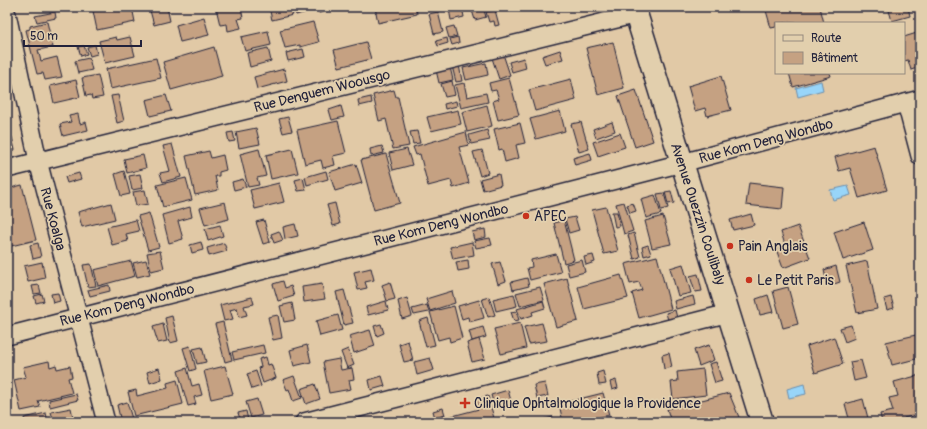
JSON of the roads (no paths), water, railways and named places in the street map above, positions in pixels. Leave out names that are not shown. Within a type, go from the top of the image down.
[{"type":"main road","name":"Avenue Ouezzin Coulibaly","points":[[636,11],[682,163],[730,313],[762,422]]},
{"type":"street","name":"Rue Denguem Woousgo","points":[[7,169],[636,11]]},
{"type":"street","name":"Rue Koalga","points":[[7,14],[38,161],[106,422]]},
{"type":"street","name":"Rue Kom Deng Wondbo","points":[[7,336],[682,163],[913,101]]},
{"type":"street","points":[[913,101],[920,156]]},
{"type":"street","points":[[304,422],[730,313]]},
{"type":"water","points":[[821,81],[823,90],[798,97],[796,88]]},
{"type":"water","points":[[848,186],[851,195],[833,200],[830,190]]},
{"type":"water","points":[[804,384],[806,394],[789,398],[787,389]]},
{"type":"place","name":"APEC","points":[[526,216]]},
{"type":"place","name":"Pain Anglais","points":[[730,246]]},
{"type":"place","name":"Le Petit Paris","points":[[749,280]]},
{"type":"place","name":"Clinique Ophtalmologique la Providence","points":[[465,403]]}]
